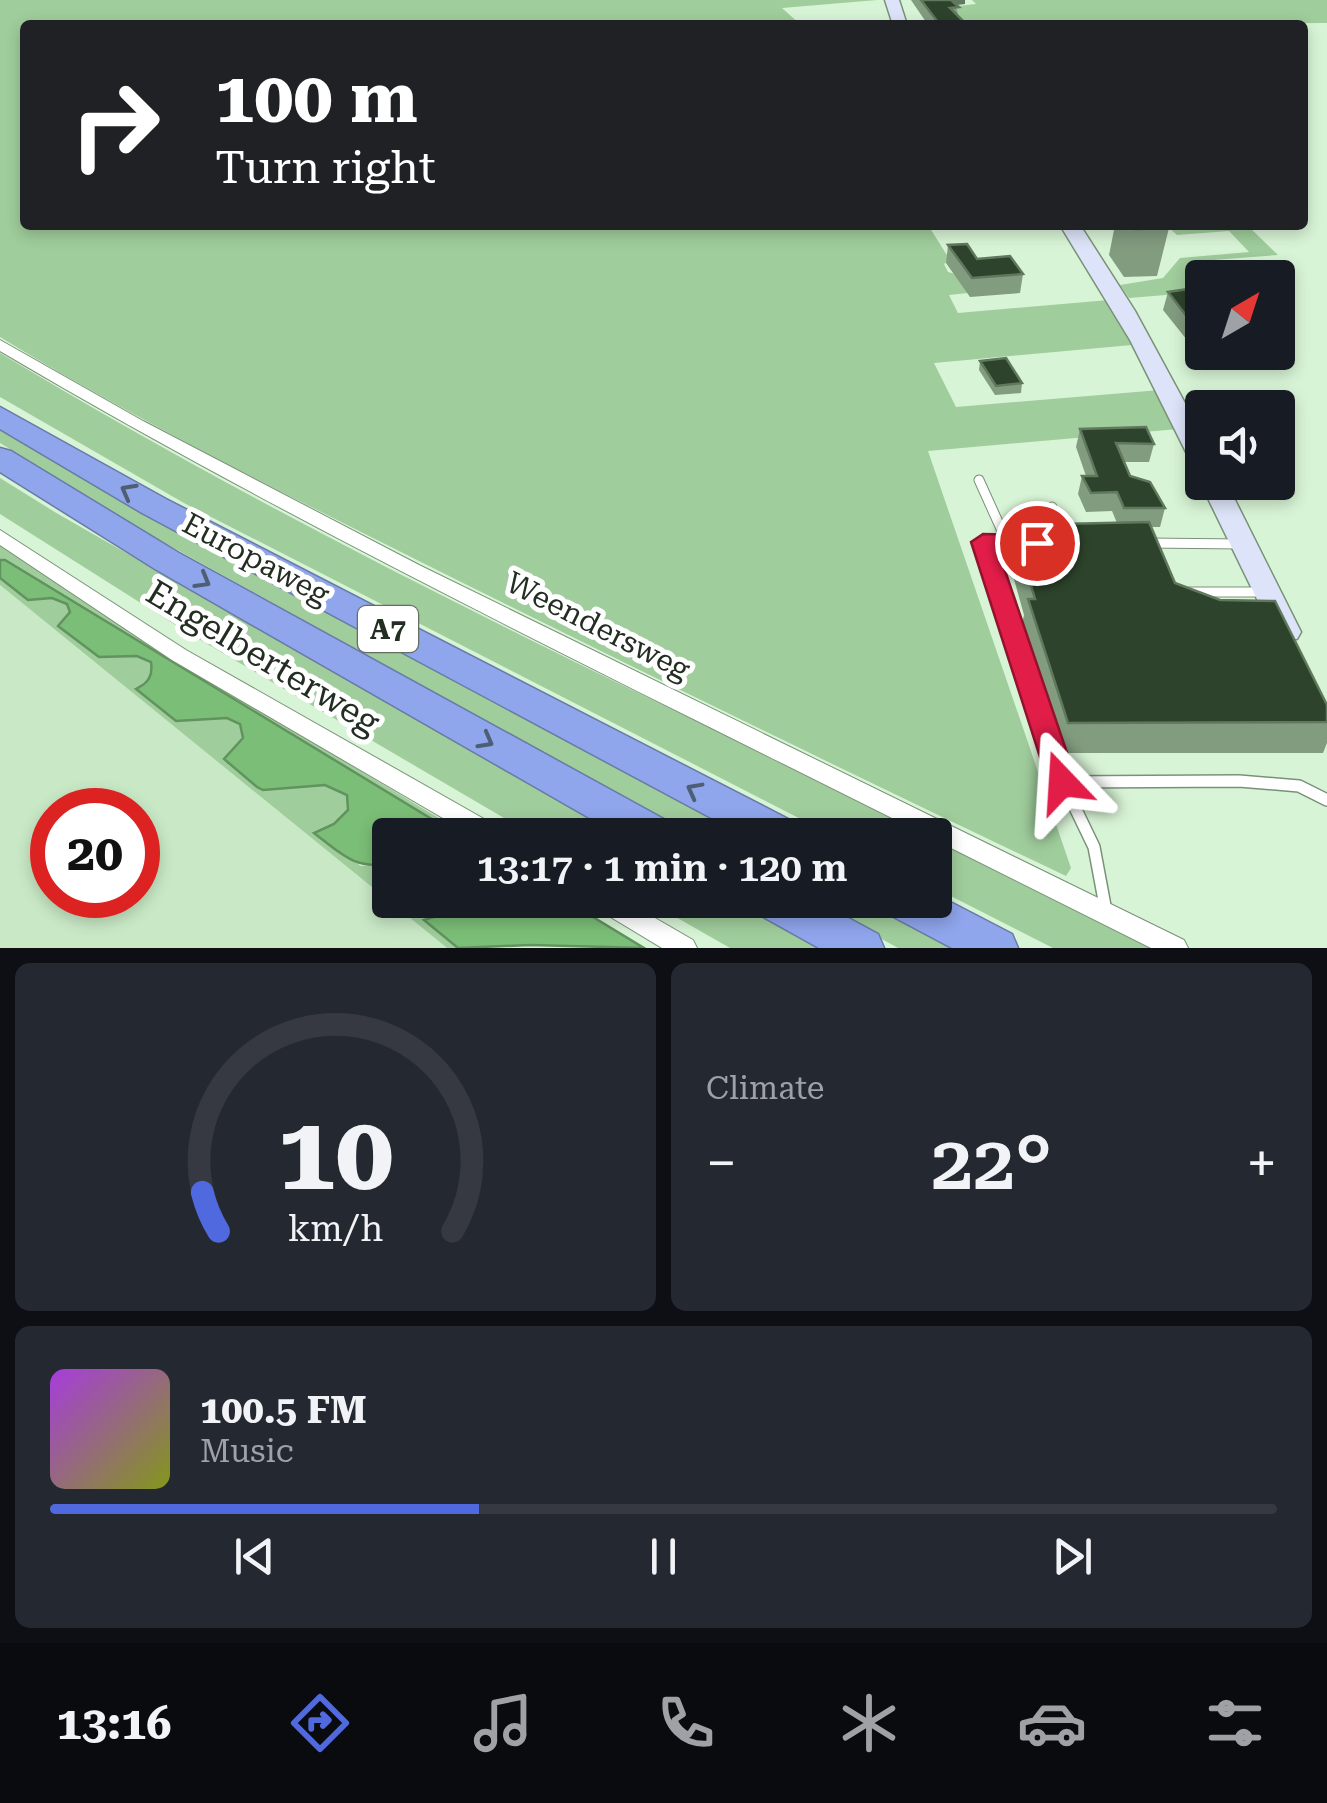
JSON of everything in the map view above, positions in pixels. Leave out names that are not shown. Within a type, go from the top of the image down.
[{"type":"highway","name":"Europaweg","points":[[0,416],[154,506],[748,818]]},
{"type":"highway","name":"Europaweg","points":[[0,458],[184,570],[626,818]]},
{"type":"highway","points":[[807,918],[861,948]]},
{"type":"highway","points":[[938,918],[995,948]]},
{"type":"street","points":[[1074,230],[1144,341],[1185,425]]},
{"type":"street","name":"Weendersweg","points":[[0,345],[137,425],[412,569],[1175,947]]},
{"type":"street","points":[[1222,500],[1296,650]]},
{"type":"street","name":"Engelberterweg","points":[[0,536],[179,656],[462,818]]},
{"type":"street","points":[[633,918],[684,948]]},
{"type":"lane","points":[[979,480],[1007,542]]},
{"type":"lane","points":[[1047,543],[1066,543],[1052,507]]},
{"type":"lane","points":[[1027,542],[983,542],[1062,782],[1094,847],[1106,914]]},
{"type":"lane","points":[[1132,543],[1244,544]]},
{"type":"lane","points":[[1148,544],[1156,560]]},
{"type":"lane","points":[[1170,592],[1267,592]]},
{"type":"lane","points":[[1062,782],[1239,781],[1299,786],[1327,800]]},
{"type":"shaded area","points":[[0,0],[877,0],[782,8],[795,20],[20,20],[20,230],[931,230],[950,260],[944,264],[948,272],[959,275],[978,292],[949,295],[958,313],[1109,300],[1132,345],[934,363],[956,407],[1160,390],[1178,429],[928,451],[1071,868],[1066,876],[467,585],[114,403],[0,337]]},
{"type":"shaded area","points":[[972,0],[1327,0],[1327,23],[961,20],[949,7],[976,4]]},
{"type":"shaded area","points":[[1171,230],[1252,230],[1278,255],[1185,260],[1185,293],[1129,298],[1120,285],[1163,278],[1180,258],[1249,252],[1229,231],[1177,235]]},
{"type":"shaded area","points":[[0,353],[343,545],[578,664],[898,818],[799,818],[184,503],[0,397]]},
{"type":"shaded area","points":[[0,425],[724,818],[661,818],[152,536],[0,443]]},
{"type":"shaded area","points":[[0,478],[590,818],[504,818],[185,631],[0,514]]},
{"type":"shaded area","points":[[0,546],[141,639],[439,818],[430,818],[0,560]]},
{"type":"shaded area","points":[[0,560],[5,560],[430,818],[372,818],[372,864],[349,858],[314,833],[334,824],[348,810],[347,795],[325,785],[263,790],[257,787],[224,759],[243,738],[240,724],[227,718],[176,721],[136,689],[149,678],[151,662],[137,656],[99,657],[58,626],[70,612],[67,604],[52,598],[28,600],[0,578]]},
{"type":"shaded area","points":[[0,578],[28,600],[52,598],[67,603],[70,612],[58,626],[99,657],[137,656],[151,662],[153,674],[137,688],[176,721],[227,718],[240,724],[243,738],[232,753],[294,787],[325,785],[347,795],[348,810],[334,824],[315,834],[361,866],[372,865],[372,887],[0,585]]},
{"type":"shaded area","points":[[0,585],[372,887],[372,918],[410,918],[447,948],[0,948]]},
{"type":"shaded area","points":[[952,844],[1161,948],[1053,948],[952,897]]},
{"type":"shaded area","points":[[410,918],[442,918],[458,948],[447,948]]},
{"type":"shaded area","points":[[595,918],[644,948],[458,948],[424,920]]},
{"type":"shaded area","points":[[678,918],[768,918],[821,948],[730,948]]},
{"type":"shaded area","points":[[844,918],[911,918],[967,948],[898,948]]},
{"type":"building","points":[[921,0],[951,0],[959,7],[950,8],[962,20],[936,20]]},
{"type":"building","points":[[967,244],[977,259],[1010,256],[1023,274],[972,278],[948,245]]},
{"type":"building","points":[[1185,290],[1185,314],[1168,292]]},
{"type":"building","points":[[1006,358],[1022,383],[996,386],[980,361]]},
{"type":"building","points":[[1146,427],[1154,444],[1116,443],[1130,476],[1150,482],[1165,508],[1124,508],[1117,492],[1091,493],[1082,476],[1097,476],[1080,429]]},
{"type":"building","points":[[1149,522],[1175,583],[1220,600],[1275,601],[1327,705],[1327,722],[1068,723],[1028,599],[1035,599],[1013,525]]},
{"type":"route","points":[[1037,543],[983,542],[1062,782]]}]
